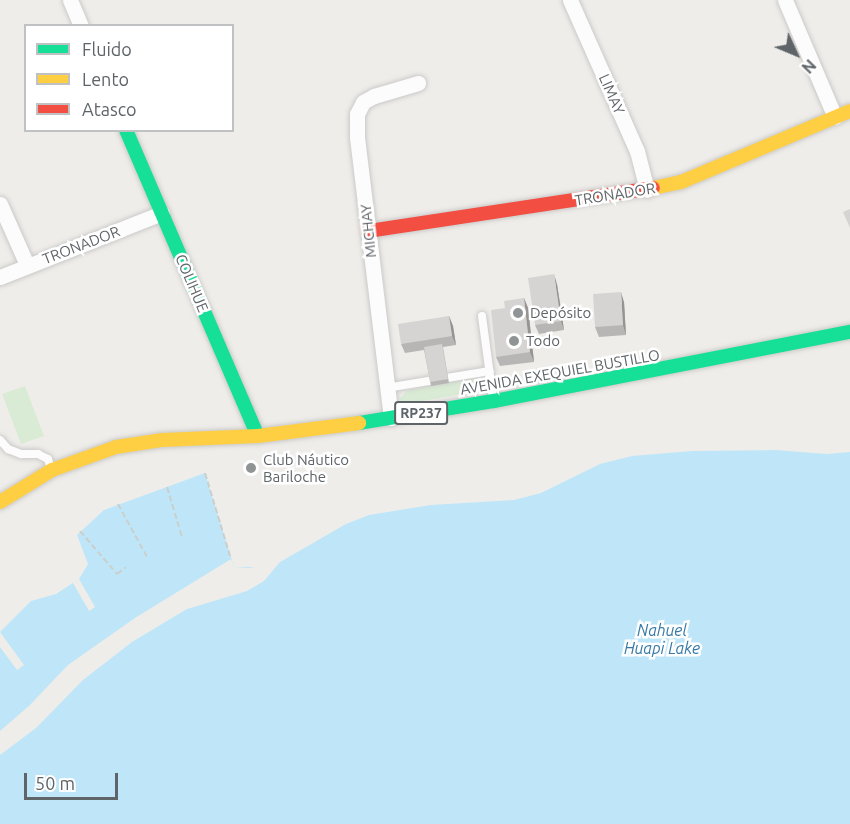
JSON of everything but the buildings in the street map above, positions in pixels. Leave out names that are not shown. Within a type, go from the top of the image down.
[{"type":"main road","name":"TRONADOR","points":[[368,231],[647,190],[702,175],[850,111]]},
{"type":"main road","name":"COLIHUE","points":[[127,132],[258,436]]},
{"type":"main road","name":"AVENIDA EXEQUIEL BUSTILLO","points":[[0,502],[52,470],[116,447],[162,440],[258,436],[391,418],[494,401],[850,332]]},
{"type":"street","points":[[70,0],[80,24]]},
{"type":"street","name":"LIMAY","points":[[570,0],[637,151],[647,190]]},
{"type":"street","points":[[785,0],[835,117]]},
{"type":"street","name":"MICHAY","points":[[391,418],[357,136],[357,114],[363,102],[374,96],[418,83]]},
{"type":"street","points":[[0,204],[27,265]]},
{"type":"street","name":"TRONADOR","points":[[0,277],[162,213]]},
{"type":"lane","points":[[482,316],[494,401]]},
{"type":"lane","points":[[386,388],[490,371]]},
{"type":"lane","points":[[0,440],[8,449],[21,454],[38,454],[48,459],[52,470]]},
{"type":"path","points":[[205,473],[231,559]]},
{"type":"path","points":[[167,487],[182,537]]},
{"type":"path","points":[[118,504],[147,557]]},
{"type":"path","points":[[80,531],[117,574],[126,567]]},
{"type":"green space","points":[[477,377],[479,391],[405,404],[399,399],[408,390]]},
{"type":"green space","points":[[25,386],[44,436],[21,444],[2,394]]},
{"type":"water","name":"Nahuel Huapi Lake","points":[[775,450],[827,454],[850,452],[850,824],[0,824],[0,632],[31,601],[56,594],[79,579],[88,564],[77,535],[104,510],[205,473],[234,567],[263,567],[280,562],[346,524],[369,515],[431,505],[514,500],[541,493],[600,464],[632,456],[692,451]]},
{"type":"pier","points":[[231,559],[234,567],[249,568],[280,562],[264,581],[247,591],[187,609],[132,642],[83,680],[36,728],[0,755],[0,731],[29,706],[68,665],[135,618]]},
{"type":"pier","points":[[79,579],[95,607],[89,611],[73,583]]},
{"type":"pier","points":[[0,632],[24,665],[17,670],[0,647]]},
{"type":"traffic: fast","points":[[127,132],[258,436]]},
{"type":"traffic: fast","points":[[359,423],[494,401],[850,332]]},
{"type":"traffic: slow","points":[[653,188],[681,182],[850,111]]},
{"type":"traffic: slow","points":[[0,502],[52,470],[116,447],[162,440],[258,436],[359,423]]},
{"type":"traffic: jam","points":[[368,231],[653,188]]},
{"type":"place","name":"Depósito","points":[[518,313]]},
{"type":"place","name":"Todo","points":[[514,341]]},
{"type":"place","name":"Club Náutico Bariloche","points":[[251,468]]}]
